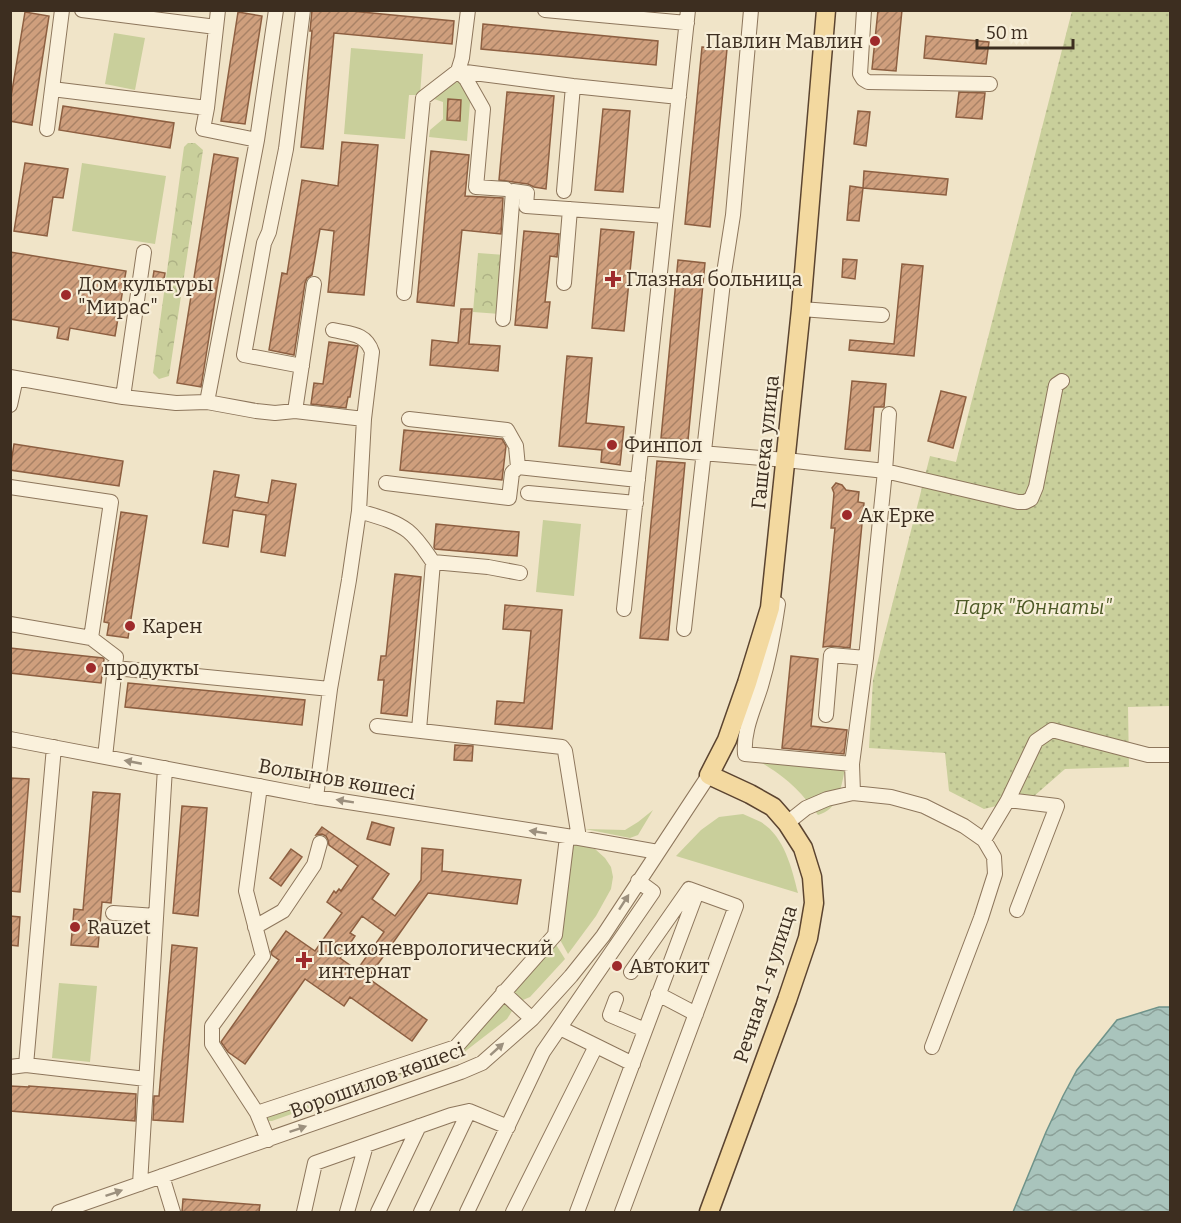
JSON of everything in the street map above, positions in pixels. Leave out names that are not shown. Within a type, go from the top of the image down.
[{"type":"main road","name":"Гашека улица","points":[[709,775],[727,740],[770,608],[791,460],[826,10]]},
{"type":"main road","name":"Речная 1-я улица","points":[[709,775],[773,807],[787,823],[803,848],[812,877],[814,903],[808,938],[787,1000],[709,1212]]},
{"type":"street","points":[[47,129],[62,10]]},
{"type":"street","points":[[82,10],[216,27]]},
{"type":"street","points":[[218,10],[203,129],[257,140]]},
{"type":"street","points":[[207,402],[257,140],[276,10]]},
{"type":"street","points":[[302,366],[244,355],[264,243],[269,232],[286,149],[303,10]]},
{"type":"street","points":[[404,293],[423,98],[458,71],[462,58],[468,10]]},
{"type":"street","points":[[544,10],[688,17],[624,609]]},
{"type":"street","points":[[684,629],[724,273],[733,215],[751,10]]},
{"type":"street","points":[[864,10],[860,74],[868,82],[990,84]]},
{"type":"street","points":[[458,71],[679,97]]},
{"type":"street","points":[[458,71],[466,79],[483,109],[476,187],[506,189]]},
{"type":"street","points":[[564,191],[573,86]]},
{"type":"street","points":[[52,89],[207,108]]},
{"type":"street","points":[[503,319],[513,191],[527,193],[526,206],[666,216]]},
{"type":"street","points":[[564,283],[570,209]]},
{"type":"street","points":[[123,397],[144,252]]},
{"type":"street","points":[[295,411],[314,284]]},
{"type":"street","points":[[801,309],[882,315]]},
{"type":"street","points":[[316,797],[330,689],[349,580],[358,511],[363,419],[372,352],[369,344],[363,338],[333,330]]},
{"type":"street","points":[[10,405],[13,377],[123,397],[176,403],[207,402],[256,411],[295,411],[363,419]]},
{"type":"street","points":[[642,448],[791,460],[885,471],[1025,502],[1031,499],[1036,487],[1056,385],[1062,381]]},
{"type":"street","points":[[853,793],[852,764],[866,658],[889,414]]},
{"type":"street","points":[[410,419],[507,430],[516,446],[518,467]]},
{"type":"street","points":[[791,460],[773,637],[751,713],[744,744],[745,754],[852,764]]},
{"type":"street","points":[[518,467],[638,480]]},
{"type":"street","points":[[386,483],[508,498],[512,473],[518,467]]},
{"type":"street","points":[[10,487],[111,502],[91,638]]},
{"type":"street","points":[[528,493],[636,502]]},
{"type":"street","points":[[358,511],[385,518],[408,531],[433,562],[420,730]]},
{"type":"street","points":[[433,562],[488,567],[520,573]]},
{"type":"street","points":[[10,624],[91,638],[116,657],[105,756]]},
{"type":"street","points":[[826,715],[831,655],[866,658]]},
{"type":"street","points":[[114,668],[330,689]]},
{"type":"street","points":[[257,1113],[456,1047],[555,935],[573,837],[566,757],[562,747],[377,726]]},
{"type":"street","points":[[984,840],[1008,800],[1036,741],[1052,730],[1148,755],[1170,755]]},
{"type":"street","name":"Волынов көшесі","points":[[10,738],[316,797],[658,852]]},
{"type":"street","points":[[26,1065],[54,747]]},
{"type":"street","points":[[140,1184],[165,768]]},
{"type":"street","name":"Гашека улица","points":[[658,852],[709,775]]},
{"type":"street","points":[[260,786],[246,891],[263,956],[212,1026],[212,1044],[257,1113],[268,1140]]},
{"type":"street","points":[[787,823],[806,808],[827,799],[853,793],[891,797],[924,806],[964,826],[984,840],[994,857],[995,874],[981,918],[932,1047]]},
{"type":"street","points":[[1008,800],[1057,807],[1017,910]]},
{"type":"street","points":[[255,927],[283,911],[314,865],[320,843]]},
{"type":"street","name":"Ворошилов көшесі","points":[[59,1212],[482,1063],[532,1019],[571,976],[603,936],[658,852]]},
{"type":"street","points":[[466,1212],[543,1052],[653,892],[638,880]]},
{"type":"street","points":[[622,1212],[736,906],[689,889],[631,972]]},
{"type":"street","points":[[577,1212],[697,892]]},
{"type":"street","points":[[113,913],[156,915]]},
{"type":"street","points":[[503,992],[532,1019]]},
{"type":"street","points":[[658,994],[696,1014]]},
{"type":"street","points":[[616,999],[610,1015],[645,1030]]},
{"type":"street","points":[[560,1028],[633,1064]]},
{"type":"street","points":[[513,1212],[596,1046]]},
{"type":"street","points":[[10,1067],[26,1065],[146,1078]]},
{"type":"street","points":[[304,1212],[315,1163],[451,1114],[469,1111],[507,1127]]},
{"type":"street","points":[[421,1212],[469,1111]]},
{"type":"street","points":[[378,1212],[419,1126]]},
{"type":"street","points":[[347,1212],[366,1145]]},
{"type":"street","points":[[162,1176],[173,1212]]},
{"type":"green space","name":"Парк \"Юннаты\"","points":[[1072,11],[1170,11],[1170,706],[1128,707],[1129,767],[1065,769],[1033,797],[984,809],[949,791],[945,753],[869,748],[873,680],[930,456],[956,462]]},
{"type":"green space","points":[[114,33],[145,38],[135,90],[105,84]]},
{"type":"green space","points":[[351,48],[423,54],[420,95],[409,95],[405,139],[344,134]]},
{"type":"green space","points":[[461,80],[470,102],[467,141],[429,137],[430,130],[443,119],[443,102],[434,99],[443,90]]},
{"type":"green space","points":[[188,143],[195,143],[203,150],[169,376],[159,379],[153,373],[184,147]]},
{"type":"green space","points":[[82,163],[166,176],[155,244],[72,231]]},
{"type":"green space","points":[[478,253],[505,255],[500,314],[473,312]]},
{"type":"green space","points":[[543,520],[581,524],[574,596],[536,592]]},
{"type":"green space","points":[[752,757],[845,769],[838,797],[830,808],[818,815],[789,782]]},
{"type":"green space","points":[[653,810],[638,835],[630,838],[585,829],[625,830]]},
{"type":"green space","points":[[743,814],[761,822],[776,835],[790,863],[798,893],[676,856],[701,830],[719,817]]},
{"type":"green space","points":[[572,843],[595,849],[611,867],[613,877],[611,889],[596,916],[568,954],[559,938]]},
{"type":"green space","points":[[555,943],[565,959],[530,997],[523,1000],[510,992]]},
{"type":"green space","points":[[59,983],[97,986],[90,1062],[52,1058]]},
{"type":"green space","points":[[505,999],[512,1011],[507,1019],[463,1053],[272,1121],[267,1121],[264,1117],[457,1051]]},
{"type":"water","points":[[1159,1007],[1170,1007],[1170,1212],[1013,1212],[1046,1132],[1077,1070],[1117,1020]]},
{"type":"building","points":[[312,10],[341,10],[454,21],[452,44],[334,33],[323,149],[301,147]]},
{"type":"building","points":[[878,10],[902,10],[896,71],[872,69]]},
{"type":"building","points":[[25,12],[49,16],[32,125],[10,121],[10,103]]},
{"type":"building","points":[[238,12],[262,16],[245,124],[221,121]]},
{"type":"building","points":[[483,24],[658,41],[656,65],[481,49]]},
{"type":"building","points":[[926,36],[989,42],[986,64],[924,58]]},
{"type":"building","points":[[702,47],[727,49],[710,227],[685,224]]},
{"type":"building","points":[[507,92],[554,96],[546,189],[499,180]]},
{"type":"building","points":[[959,92],[985,93],[982,119],[956,117]]},
{"type":"building","points":[[448,99],[461,100],[460,121],[447,120]]},
{"type":"building","points":[[63,106],[174,123],[170,148],[59,130]]},
{"type":"building","points":[[603,109],[630,111],[623,192],[595,190]]},
{"type":"building","points":[[858,111],[870,112],[866,146],[854,144]]},
{"type":"building","points":[[342,142],[378,145],[364,295],[328,292],[334,231],[320,229],[312,275],[305,283],[294,355],[269,350],[282,273],[287,274],[302,180],[338,186]]},
{"type":"building","points":[[431,151],[469,155],[465,196],[503,198],[501,234],[462,230],[454,306],[417,302]]},
{"type":"building","points":[[214,154],[238,158],[201,387],[177,383]]},
{"type":"building","points":[[25,163],[68,169],[63,198],[53,197],[47,236],[14,231]]},
{"type":"building","points":[[864,171],[948,179],[946,195],[863,188]]},
{"type":"building","points":[[850,186],[863,188],[859,221],[847,220]]},
{"type":"building","points":[[601,229],[634,232],[624,331],[592,328]]},
{"type":"building","points":[[524,231],[559,234],[557,257],[550,256],[545,302],[550,302],[547,328],[515,325]]},
{"type":"building","name":"Дом культуры \"Мирас\"","points":[[10,252],[126,271],[115,336],[70,328],[68,340],[57,338],[59,327],[10,319]]},
{"type":"building","points":[[843,259],[857,260],[855,279],[842,277]]},
{"type":"building","points":[[678,260],[705,263],[688,440],[661,438]]},
{"type":"building","points":[[902,264],[923,266],[914,356],[849,350],[850,340],[894,344]]},
{"type":"building","points":[[154,271],[165,273],[162,292],[151,290]]},
{"type":"building","points":[[461,309],[472,309],[469,344],[500,346],[498,371],[430,365],[432,340],[458,343]]},
{"type":"building","points":[[329,342],[358,346],[350,397],[348,397],[346,408],[311,404],[314,383],[323,384]]},
{"type":"building","points":[[567,356],[592,358],[586,423],[624,427],[620,465],[601,462],[602,450],[559,446]]},
{"type":"building","points":[[852,381],[886,384],[884,407],[874,407],[870,451],[845,449]]},
{"type":"building","points":[[941,391],[966,397],[953,448],[928,441]]},
{"type":"building","points":[[404,430],[502,439],[506,446],[502,480],[400,470]]},
{"type":"building","points":[[14,444],[123,461],[119,486],[10,470]]},
{"type":"building","points":[[657,461],[685,463],[668,640],[640,638]]},
{"type":"building","points":[[214,471],[239,475],[235,497],[268,503],[272,480],[296,484],[285,556],[261,552],[266,515],[233,510],[228,547],[203,543]]},
{"type":"building","points":[[836,483],[842,485],[846,490],[859,492],[858,502],[864,503],[850,648],[823,647],[835,528],[831,528],[834,493],[832,488]]},
{"type":"building","points":[[121,512],[147,516],[128,638],[107,635],[109,623],[104,622]]},
{"type":"building","points":[[436,524],[519,532],[517,556],[435,549]]},
{"type":"building","points":[[395,574],[421,577],[407,716],[381,713],[384,680],[378,680],[381,656],[386,656]]},
{"type":"building","points":[[505,605],[562,610],[552,729],[495,724],[497,701],[524,703],[531,631],[503,629]]},
{"type":"building","points":[[10,648],[103,658],[101,683],[10,673]]},
{"type":"building","points":[[791,656],[818,659],[811,726],[847,730],[844,754],[782,748]]},
{"type":"building","points":[[128,683],[305,700],[302,725],[125,707]]},
{"type":"building","points":[[455,745],[473,746],[472,761],[454,760]]},
{"type":"building","points":[[10,778],[29,779],[20,892],[10,891]]},
{"type":"building","points":[[93,792],[120,794],[111,903],[102,902],[98,947],[71,945],[74,909],[83,910]]},
{"type":"building","points":[[182,806],[207,808],[198,916],[173,913]]},
{"type":"building","points":[[372,822],[394,828],[390,845],[367,839]]},
{"type":"building","name":"Психоневрологический интернат","points":[[322,827],[389,874],[372,899],[395,916],[421,880],[422,848],[443,850],[442,871],[521,880],[517,904],[428,893],[368,978],[427,1020],[412,1041],[350,997],[344,1006],[305,979],[245,1064],[228,1052],[221,1042],[279,960],[271,952],[286,931],[315,951],[342,913],[327,902],[334,891],[336,893],[339,889],[341,891],[358,866],[329,845],[326,836],[316,835]],"holes":[[[362,916],[384,932],[357,970],[340,958],[355,936],[350,933]]]},
{"type":"building","points":[[291,849],[302,857],[281,886],[270,878]]},
{"type":"building","points":[[10,916],[20,917],[18,946],[10,945]]},
{"type":"building","points":[[172,945],[197,948],[183,1122],[153,1120],[154,1096],[159,1096]]},
{"type":"building","points":[[10,1086],[136,1094],[135,1121],[10,1111]]},
{"type":"building","points":[[183,1199],[260,1205],[259,1212],[182,1212]]},
{"type":"place","name":"Павлин Мавлин","points":[[875,41]]},
{"type":"place","name":"Глазная больница","points":[[613,279]]},
{"type":"place","name":"Дом культуры \"Мирас\"","points":[[66,295]]},
{"type":"place","name":"Финпол","points":[[612,445]]},
{"type":"place","name":"Ак Ерке","points":[[847,515]]},
{"type":"place","name":"Карен","points":[[130,626]]},
{"type":"place","name":"продукты","points":[[91,668]]},
{"type":"place","name":"Rauzet","points":[[75,927]]},
{"type":"place","name":"Психоневрологический интернат","points":[[304,960]]},
{"type":"place","name":"Автокит","points":[[617,966]]}]
